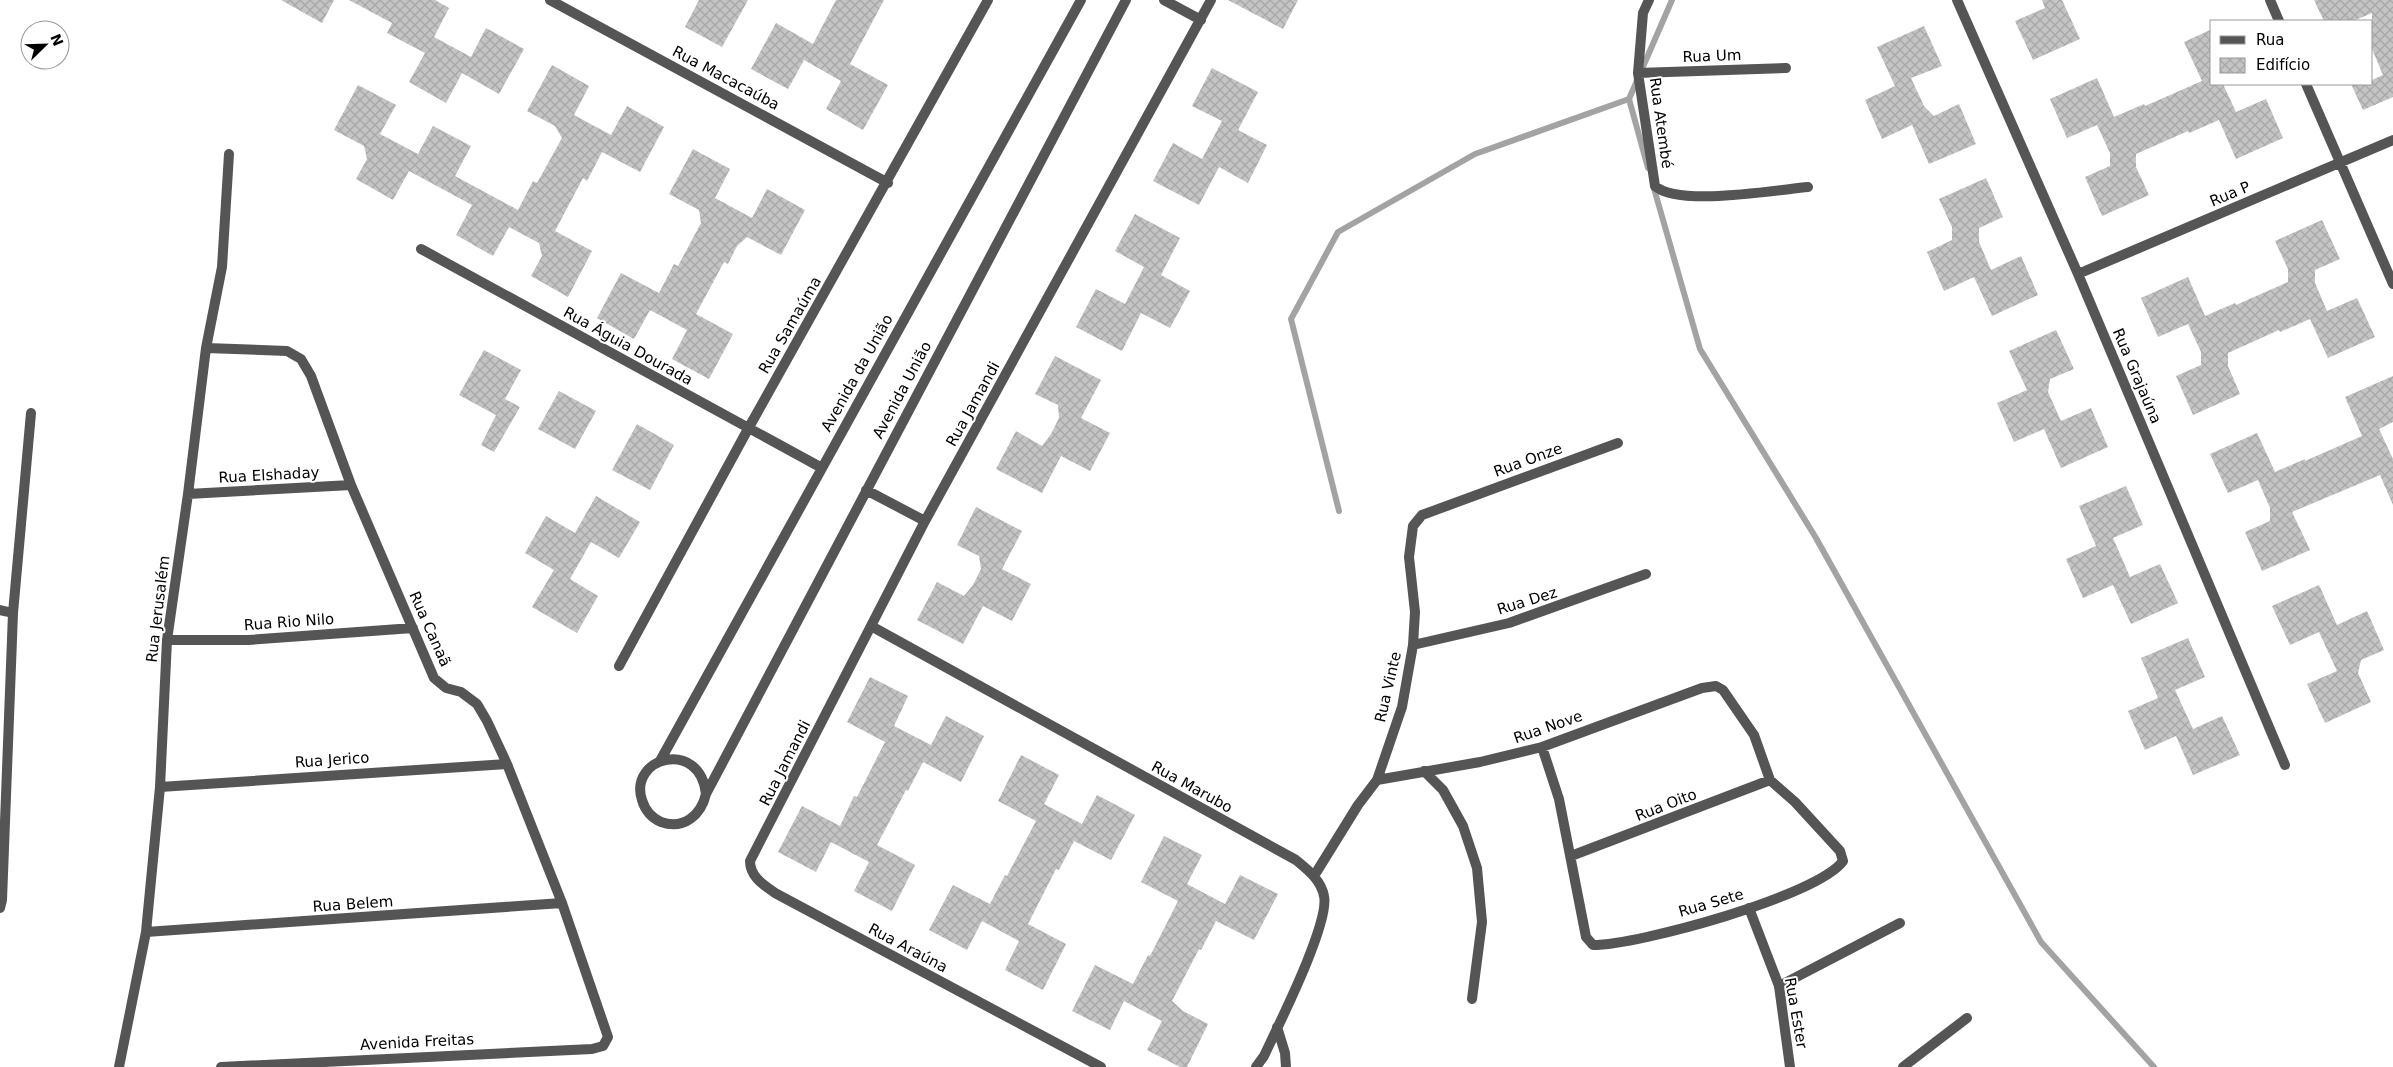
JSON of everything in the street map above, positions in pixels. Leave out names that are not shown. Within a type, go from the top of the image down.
[{"type":"street","name":"Rua Macacaúba","points":[[550,0],[888,183]]},
{"type":"street","name":"Rua Samaúma","points":[[619,666],[748,429],[888,183],[988,0]]},
{"type":"street","name":"Avenida da União","points":[[706,794],[704,805],[697,814],[688,821],[677,825],[658,820],[649,814],[640,796],[641,785],[650,767],[660,761],[1081,0]]},
{"type":"street","name":"Avenida União","points":[[706,794],[1126,0]]},
{"type":"street","points":[[1164,0],[1201,20]]},
{"type":"street","name":"Rua Jamandi","points":[[770,826],[926,521],[1201,20],[1210,0]]},
{"type":"street","name":"Rua Atembé","points":[[1649,0],[1643,13],[1638,73],[1654,182],[1659,189],[1702,198],[1808,187]]},
{"type":"street","name":"Rua Grajaúna","points":[[1957,0],[2078,274],[2285,765]]},
{"type":"street","points":[[2270,0],[2279,20]]},
{"type":"street","name":"Rua Um","points":[[1638,73],[1786,68]]},
{"type":"street","points":[[2306,85],[2393,284]]},
{"type":"street","name":"Rua P","points":[[2078,274],[2393,140]]},
{"type":"street","name":"Rua Jerusalém","points":[[119,1067],[146,932],[160,786],[166,640],[188,494],[206,348],[222,267],[229,154]]},
{"type":"street","name":"Rua Águia Dourada","points":[[421,249],[822,468]]},
{"type":"street","name":"Rua Canaã","points":[[206,348],[287,351],[301,359],[311,376],[351,485],[434,678],[446,688],[461,692],[477,704],[507,764],[562,903],[608,1037]]},
{"type":"street","points":[[0,908],[2,900],[13,613],[31,413]]},
{"type":"street","name":"Rua Onze","points":[[1448,506],[1618,443]]},
{"type":"street","name":"Rua Elshaday","points":[[188,494],[351,485]]},
{"type":"street","points":[[866,490],[926,521]]},
{"type":"street","name":"Rua Vinte","points":[[1314,876],[1358,805],[1377,780],[1402,706],[1413,645],[1415,612],[1409,557],[1413,526],[1422,515],[1448,506]]},
{"type":"street","name":"Rua Dez","points":[[1413,645],[1510,623],[1646,574]]},
{"type":"street","points":[[0,610],[13,613]]},
{"type":"street","name":"Rua Marubo","points":[[871,626],[1296,860],[1314,876],[1324,894],[1325,907],[1314,943],[1264,1056],[1256,1067]]},
{"type":"street","name":"Rua Rio Nilo","points":[[166,640],[248,640],[413,628]]},
{"type":"street","name":"Rua Nove","points":[[1377,780],[1480,762],[1542,747],[1702,688],[1716,686],[1723,690],[1754,735],[1770,780]]},
{"type":"street","points":[[1542,747],[1559,799],[1571,856]]},
{"type":"street","points":[[660,761],[676,759],[692,764],[700,773],[705,783],[706,794]]},
{"type":"street","name":"Rua Jerico","points":[[160,786],[507,764]]},
{"type":"street","points":[[1424,771],[1444,790],[1463,826],[1477,868],[1482,922],[1472,999]]},
{"type":"street","name":"Rua Oito","points":[[1571,856],[1770,780]]},
{"type":"street","name":"Rua Sete","points":[[1571,856],[1586,938],[1593,945],[1602,945],[1702,924],[1803,888],[1840,865],[1844,857],[1795,802],[1770,780]]},
{"type":"street","name":"Rua Araúna","points":[[770,826],[750,861],[750,866],[756,878],[774,893],[1101,1067]]},
{"type":"street","name":"Rua Belem","points":[[146,932],[562,903]]},
{"type":"street","name":"Rua Ester","points":[[1749,908],[1779,986],[1790,1067]]},
{"type":"street","points":[[1779,986],[1900,922]]},
{"type":"street","points":[[1903,1067],[1967,1018]]},
{"type":"street","points":[[1277,1027],[1285,1053],[1286,1067]]},
{"type":"street","name":"Avenida Freitas","points":[[221,1067],[592,1050],[603,1046],[608,1037]]},
{"type":"building","points":[[281,0],[334,0],[322,23]]},
{"type":"building","points":[[349,0],[435,0],[449,8],[434,37],[471,57],[486,28],[524,49],[499,94],[462,73],[446,103],[409,82],[425,53],[387,33],[392,23]]},
{"type":"building","points":[[699,0],[748,0],[722,47],[685,27]]},
{"type":"building","points":[[836,0],[884,0],[850,64],[888,85],[863,130],[826,109],[841,81],[804,60],[788,89],[751,69],[776,23],[813,44]]},
{"type":"building","points":[[1228,0],[1298,0],[1283,29]]},
{"type":"building","points":[[2042,0],[2062,0],[2080,39],[2033,60],[2015,21],[2045,8]]},
{"type":"building","points":[[2314,0],[2393,0],[2393,97],[2363,110],[2351,85],[2373,85],[2373,80],[2383,75],[2373,51],[2372,13],[2355,20],[2324,20]]},
{"type":"building","points":[[1924,26],[1942,66],[1911,78],[1924,106],[1934,116],[1959,104],[1976,144],[1929,164],[1912,125],[1882,139],[1865,100],[1895,86],[1877,47]]},
{"type":"building","points":[[2210,30],[2210,85],[2223,85],[2236,112],[2266,99],[2283,138],[2236,159],[2219,120],[2189,133],[2188,131],[2136,154],[2136,167],[2149,195],[2102,216],[2085,177],[2110,166],[2110,153],[2097,125],[2067,138],[2050,99],[2097,78],[2114,117],[2144,104],[2145,106],[2202,81],[2184,42]]},
{"type":"building","points":[[552,65],[589,86],[574,115],[611,135],[627,106],[664,127],[640,172],[602,152],[587,181],[583,178],[555,231],[592,251],[568,297],[531,276],[542,256],[539,243],[509,227],[493,256],[456,235],[472,205],[409,171],[393,200],[356,179],[367,159],[364,146],[334,130],[358,85],[396,105],[380,134],[418,154],[433,126],[471,146],[455,176],[518,210],[533,181],[537,183],[562,138],[555,126],[527,111]]},
{"type":"building","points":[[1212,68],[1258,92],[1238,130],[1267,145],[1248,183],[1219,167],[1199,205],[1153,181],[1173,143],[1202,159],[1222,121],[1192,106]]},
{"type":"building","points":[[693,149],[730,169],[715,198],[752,218],[767,189],[805,210],[781,255],[747,237],[737,246],[728,264],[724,262],[696,314],[733,334],[709,379],[672,359],[687,330],[650,310],[634,339],[597,318],[621,273],[659,293],[674,264],[678,266],[701,223],[699,210],[669,194]]},
{"type":"building","points":[[1986,178],[2003,217],[1979,228],[1979,242],[1991,270],[2021,256],[2038,295],[1992,316],[1974,277],[1944,291],[1927,252],[1952,240],[1952,227],[1939,199]]},
{"type":"building","points":[[1135,214],[1180,238],[1161,275],[1190,291],[1170,328],[1141,313],[1122,351],[1076,327],[1096,289],[1125,304],[1144,267],[1115,251]]},
{"type":"building","points":[[2322,220],[2340,259],[2315,270],[2315,283],[2327,311],[2357,298],[2375,337],[2328,358],[2310,319],[2280,332],[2279,330],[2228,353],[2228,366],[2240,394],[2193,415],[2176,376],[2201,365],[2201,352],[2188,324],[2158,337],[2141,298],[2188,277],[2205,316],[2235,303],[2236,305],[2288,282],[2288,269],[2275,241]]},
{"type":"building","points":[[2056,330],[2074,369],[2050,379],[2048,392],[2061,421],[2091,408],[2108,447],[2061,468],[2044,429],[2014,442],[1997,403],[2027,390],[2009,351]]},
{"type":"building","points":[[484,350],[521,370],[505,399],[520,407],[494,452],[481,445],[496,415],[459,395]]},
{"type":"building","points":[[1055,356],[1101,380],[1081,418],[1110,433],[1090,471],[1061,456],[1042,493],[996,469],[1016,431],[1042,446],[1051,434],[1059,418],[1058,405],[1035,394]]},
{"type":"building","points":[[2393,376],[2393,422],[2379,429],[2393,459],[2393,505],[2380,475],[2292,512],[2310,550],[2262,571],[2245,532],[2270,521],[2270,508],[2258,480],[2228,493],[2210,454],[2257,433],[2275,472],[2305,459],[2305,461],[2362,436],[2345,397]]},
{"type":"building","points":[[559,391],[596,411],[575,449],[538,429]]},
{"type":"building","points":[[637,424],[674,445],[650,490],[612,470]]},
{"type":"building","points":[[2126,486],[2143,525],[2113,538],[2130,577],[2160,564],[2178,603],[2131,624],[2113,585],[2083,598],[2066,559],[2096,546],[2079,506]]},
{"type":"building","points":[[596,496],[640,522],[619,558],[591,542],[570,579],[598,596],[577,633],[532,607],[554,570],[525,553],[546,516],[575,533]]},
{"type":"building","points":[[976,507],[1022,531],[1002,569],[1031,584],[1012,621],[983,606],[963,644],[917,620],[937,582],[964,596],[973,585],[981,569],[979,556],[957,545]]},
{"type":"building","points":[[2319,585],[2337,625],[2367,611],[2384,650],[2361,660],[2358,673],[2371,702],[2325,723],[2307,684],[2337,671],[2319,632],[2290,645],[2272,606]]},
{"type":"building","points":[[2188,638],[2205,677],[2175,690],[2193,729],[2222,716],[2240,755],[2193,775],[2176,736],[2145,750],[2128,711],[2158,698],[2141,658]]},
{"type":"building","points":[[870,677],[908,696],[894,726],[931,745],[946,716],[984,736],[961,782],[923,762],[877,845],[915,865],[892,911],[854,891],[869,862],[831,842],[816,872],[778,852],[802,806],[840,826],[854,796],[857,797],[885,742],[847,722]]},
{"type":"building","points":[[1021,755],[1059,775],[1044,804],[1082,824],[1097,795],[1135,815],[1111,860],[1074,841],[1059,870],[1056,869],[1028,924],[1066,944],[1043,990],[1005,970],[1019,941],[982,921],[967,950],[929,930],[953,885],[990,904],[1036,821],[998,801]]},
{"type":"building","points":[[1164,836],[1202,855],[1187,884],[1225,904],[1240,875],[1278,894],[1254,940],[1216,921],[1201,950],[1199,949],[1172,1001],[1183,1011],[1208,1024],[1187,1067],[1180,1067],[1147,1050],[1162,1021],[1124,1001],[1110,1030],[1072,1011],[1095,965],[1133,984],[1148,955],[1150,956],[1178,901],[1141,882]]},
{"type":"waterway","points":[[1339,511],[1291,319],[1338,232],[1475,154],[1629,99],[1672,0]]},
{"type":"waterway","points":[[1629,99],[1648,168]]},
{"type":"waterway","points":[[1653,185],[1700,349],[1816,538],[2041,942],[2154,1067]]}]
